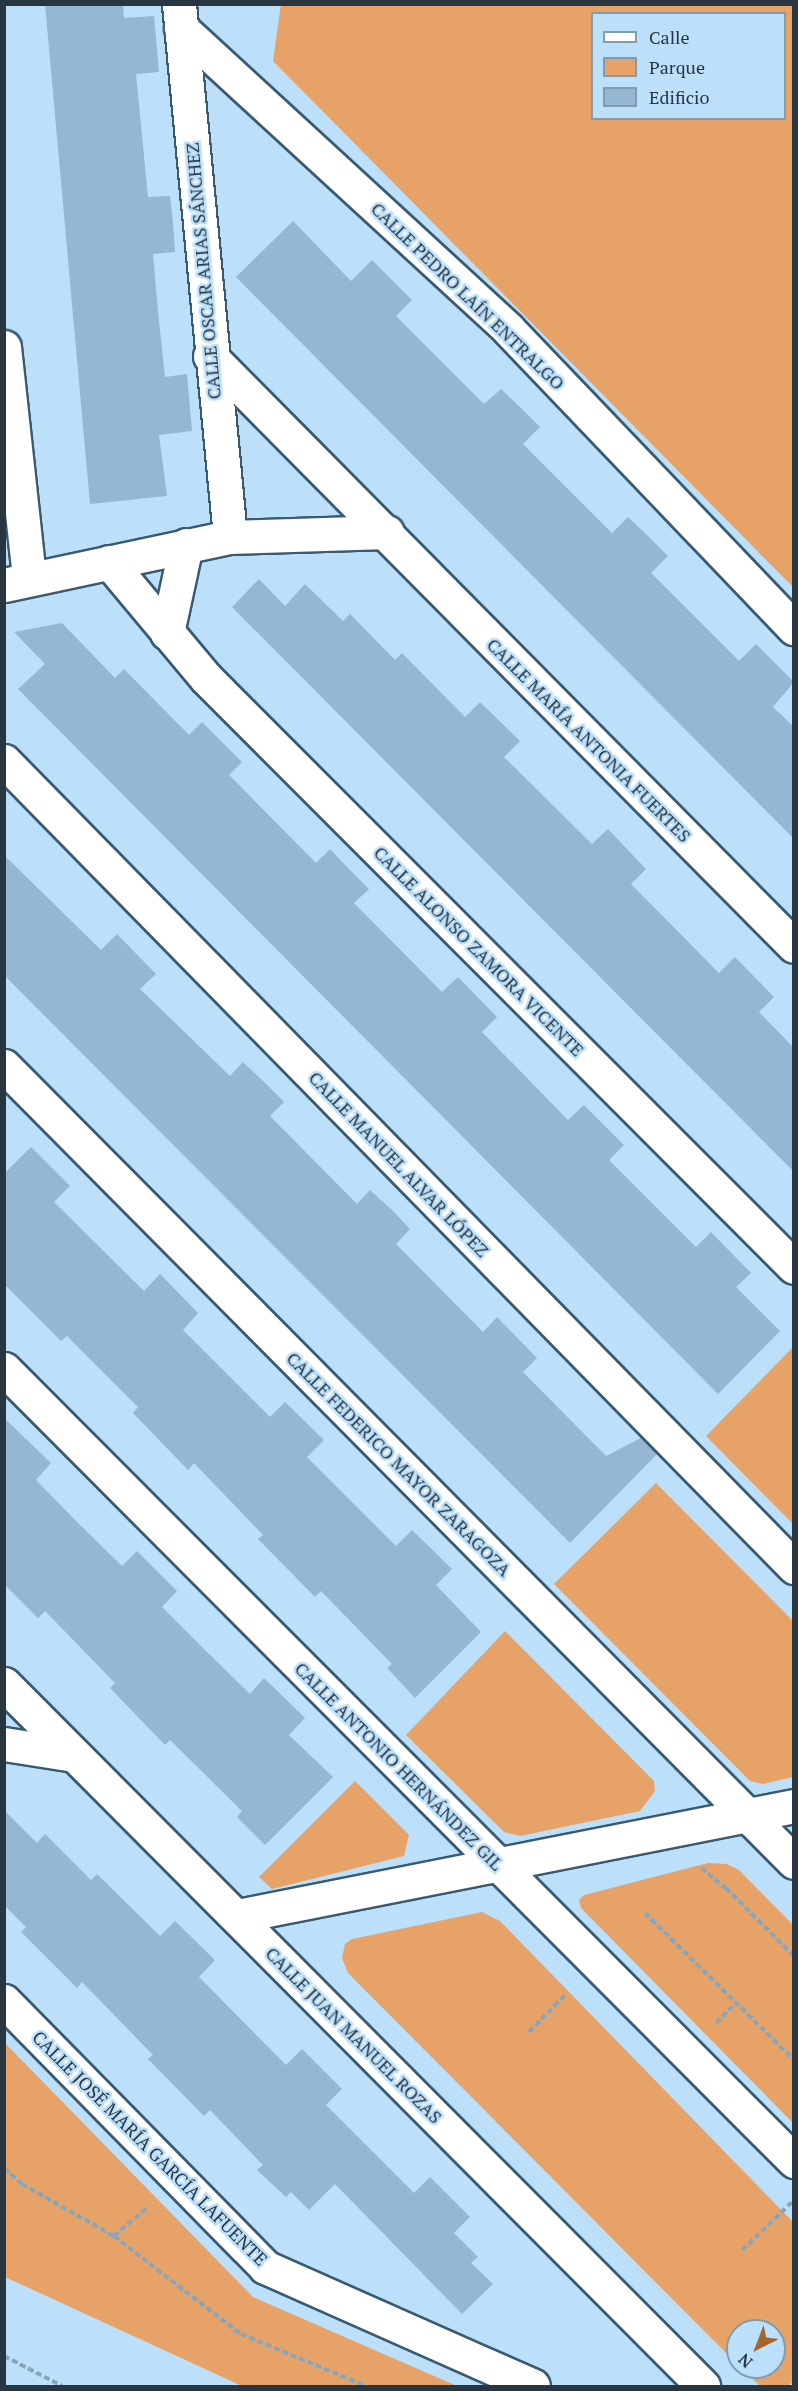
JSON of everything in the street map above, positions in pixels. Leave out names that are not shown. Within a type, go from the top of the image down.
[{"type":"street","name":"CALLE OSCAR ARIAS SÁNCHEZ","points":[[180,16],[210,356],[230,537]]},
{"type":"street","name":"CALLE PEDRO LAÍN ENTRALGO","points":[[180,16],[508,329],[794,628]]},
{"type":"street","points":[[4,347],[16,582],[230,537],[387,532]]},
{"type":"street","name":"CALLE MARÍA ANTONIA FUERTES","points":[[210,356],[387,532],[794,946]]},
{"type":"street","points":[[167,633],[186,545]]},
{"type":"street","name":"CALLE ALONSO ZAMORA VICENTE","points":[[109,562],[206,678],[794,1267]]},
{"type":"street","name":"CALLE MANUEL ALVAR LÓPEZ","points":[[4,761],[794,1567]]},
{"type":"street","name":"CALLE FEDERICO MAYOR ZARAGOZA","points":[[4,1066],[794,1863]]},
{"type":"street","name":"CALLE ANTONIO HERNÁNDEZ GIL","points":[[4,1369],[794,2161]]},
{"type":"street","name":"CALLE JUAN MANUEL ROZAS","points":[[4,1684],[703,2386]]},
{"type":"street","points":[[4,1744],[74,1755]]},
{"type":"street","points":[[237,1916],[794,1806]]},
{"type":"street","name":"CALLE JOSÉ MARÍA GARCÍA LAFUENTE","points":[[4,2001],[265,2267],[533,2386]]},
{"type":"street","points":[[664,2386],[671,2355]]},
{"type":"path","points":[[693,1862],[726,1888],[794,1956]]},
{"type":"path","points":[[645,1913],[794,2060]]},
{"type":"path","points":[[529,2032],[596,1964]]},
{"type":"path","points":[[713,2026],[736,2003]]},
{"type":"path","points":[[4,2168],[22,2184],[114,2236],[241,2334],[366,2386]]},
{"type":"path","points":[[742,2250],[794,2201]]},
{"type":"path","points":[[4,2356],[62,2386]]},
{"type":"green space","points":[[281,4],[793,5],[793,587],[273,61]]},
{"type":"green space","points":[[793,1347],[793,1524],[706,1436]]},
{"type":"green space","points":[[656,1483],[793,1621],[793,1777],[763,1784],[750,1781],[554,1584]]},
{"type":"green space","points":[[505,1631],[654,1781],[655,1791],[640,1811],[520,1836],[504,1832],[406,1735]]},
{"type":"green space","points":[[355,1781],[409,1835],[404,1856],[272,1889],[259,1877]]},
{"type":"green space","points":[[708,1863],[727,1864],[739,1870],[793,1925],[793,2123],[581,1908],[579,1900],[584,1895]]},
{"type":"green space","points":[[482,1912],[500,1921],[793,2222],[794,2381],[788,2386],[760,2386],[753,2379],[786,2379],[786,2319],[726,2319],[726,2353],[348,1973],[342,1958],[345,1944],[352,1939]]},
{"type":"green space","points":[[5,2043],[253,2297],[457,2386],[242,2386],[5,2277]]},
{"type":"building","points":[[45,4],[123,4],[124,18],[154,16],[159,72],[136,74],[148,197],[170,196],[173,224],[175,252],[153,254],[165,377],[187,374],[192,431],[159,435],[167,496],[90,504]]},
{"type":"building","points":[[293,221],[351,281],[372,260],[412,300],[396,316],[484,404],[501,389],[540,427],[523,444],[612,533],[628,517],[668,556],[651,573],[739,661],[756,644],[794,682],[773,707],[794,727],[794,839],[236,277]]},
{"type":"building","points":[[259,579],[285,606],[305,584],[343,621],[350,614],[395,660],[402,653],[465,717],[480,702],[520,741],[504,757],[592,844],[608,829],[646,869],[631,884],[719,973],[735,957],[774,997],[759,1012],[794,1048],[794,1172],[232,607]]},
{"type":"building","points":[[62,623],[115,678],[124,669],[189,735],[202,722],[242,762],[229,775],[316,863],[330,849],[369,889],[354,903],[442,992],[458,977],[497,1017],[482,1032],[568,1120],[584,1105],[624,1145],[609,1160],[696,1247],[711,1232],[751,1273],[736,1287],[780,1331],[718,1394],[18,689],[45,664],[14,632]]},
{"type":"building","points":[[4,855],[101,950],[117,934],[156,974],[140,989],[230,1076],[243,1062],[264,1082],[284,1102],[270,1116],[357,1204],[370,1190],[392,1210],[410,1229],[396,1244],[483,1332],[497,1317],[537,1358],[523,1372],[606,1456],[641,1438],[657,1454],[570,1543],[4,975]]},
{"type":"building","points":[[31,1147],[70,1186],[54,1202],[144,1291],[160,1274],[198,1313],[183,1330],[270,1417],[285,1402],[324,1440],[307,1457],[396,1546],[412,1530],[452,1569],[436,1585],[481,1632],[415,1698],[387,1668],[392,1664],[321,1591],[315,1597],[258,1539],[263,1535],[194,1463],[188,1470],[133,1413],[138,1407],[67,1336],[61,1341],[4,1284],[4,1174]]},
{"type":"building","points":[[4,1418],[51,1463],[36,1480],[77,1522],[122,1566],[137,1551],[177,1591],[162,1607],[205,1650],[250,1694],[264,1678],[305,1718],[289,1735],[333,1777],[265,1845],[237,1817],[242,1811],[170,1740],[165,1745],[110,1688],[115,1683],[45,1611],[38,1618],[4,1584]]},
{"type":"building","points":[[4,1810],[37,1843],[45,1834],[91,1880],[97,1874],[160,1936],[175,1921],[215,1960],[199,1977],[286,2065],[302,2049],[342,2089],[326,2105],[414,2193],[430,2177],[470,2217],[454,2233],[478,2257],[471,2263],[493,2284],[462,2314],[335,2184],[309,2210],[291,2192],[286,2197],[257,2170],[263,2165],[210,2110],[204,2116],[148,2059],[153,2055],[82,1982],[77,1988],[21,1932],[26,1927],[4,1905]]}]
